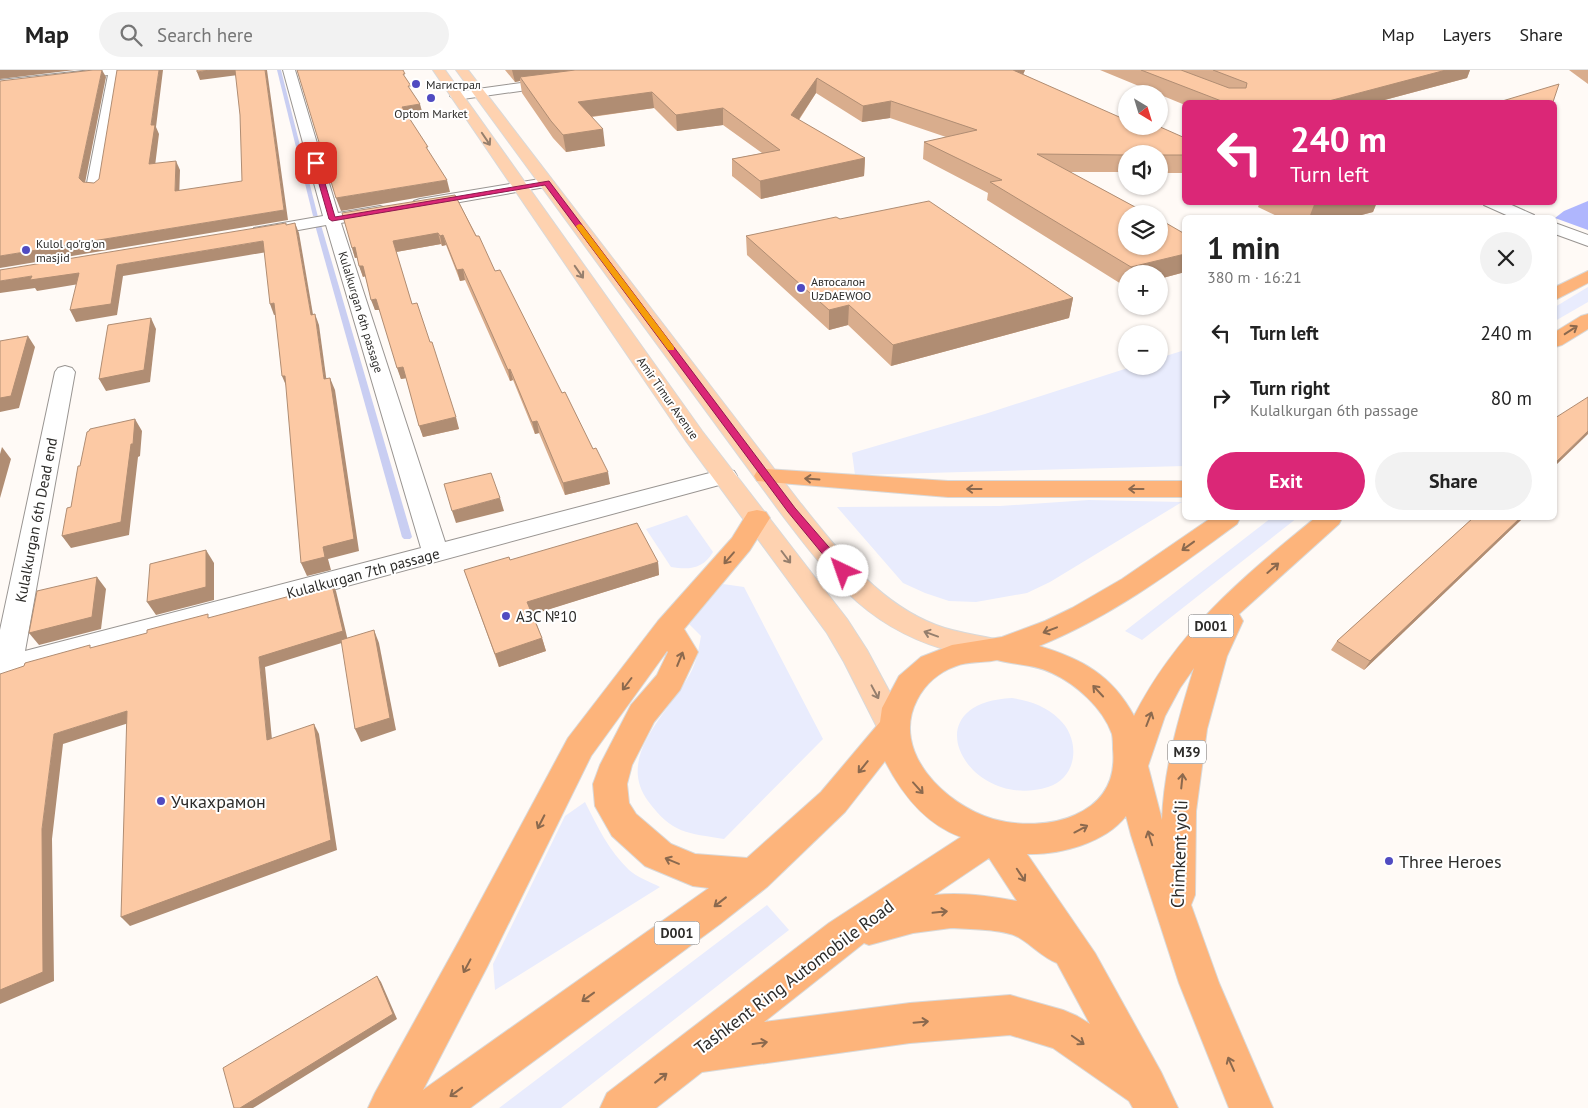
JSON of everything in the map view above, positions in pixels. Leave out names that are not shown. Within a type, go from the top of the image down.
[{"type":"highway","points":[[1557,293],[1588,276]]},
{"type":"highway","points":[[1557,341],[1588,320]]},
{"type":"highway","points":[[766,476],[948,489],[1182,489]]},
{"type":"highway","points":[[390,1108],[473,954],[580,747],[668,628],[741,544],[757,518]]},
{"type":"highway","points":[[996,650],[1060,626],[1113,599],[1225,520]]},
{"type":"highway","name":"D001","points":[[1131,764],[1152,709],[1178,665],[1241,596],[1328,520]]},
{"type":"highway","name":"Chimkent yo‘li","points":[[1241,596],[1212,656],[1192,729],[1184,768],[1176,860],[1177,917],[1223,1044],[1251,1108]]},
{"type":"highway","points":[[668,628],[683,652],[669,682],[642,714],[616,765],[610,784],[612,806],[624,825],[658,855],[693,870],[754,875]]},
{"type":"highway","name":"M39","points":[[1131,764],[1123,793],[1103,817],[1072,833],[1034,839],[994,835],[960,822],[932,803],[910,780],[897,754],[893,728],[898,703],[911,682],[931,665],[957,654],[996,650],[1031,654],[1063,665],[1092,684],[1114,708],[1128,735],[1131,764],[1148,835],[1177,917]]},
{"type":"highway","name":"D001","points":[[434,1108],[699,918],[754,875],[833,802],[893,728]]},
{"type":"highway","points":[[994,835],[1081,966],[1151,1098]]},
{"type":"highway","name":"Tashkent Ring Automobile Road","points":[[622,1108],[842,936],[994,835]]},
{"type":"highway","points":[[842,936],[912,915],[952,911],[987,913],[1025,920],[1054,939],[1081,966]]},
{"type":"highway","points":[[694,1052],[910,1023],[1010,1014],[1063,1030],[1151,1098]]},
{"type":"main road","name":"Amir Timur Avenue","points":[[438,70],[725,476],[837,626],[857,658],[893,728]]},
{"type":"main road","points":[[462,70],[766,476],[824,550],[843,571],[882,607],[902,622],[928,633],[961,643],[996,650]]},
{"type":"street","name":"Kulalkurgan 6th passage","points":[[289,70],[332,219],[436,554]]},
{"type":"street","points":[[0,84],[119,71],[94,188]]},
{"type":"street","points":[[456,96],[573,80]]},
{"type":"street","points":[[244,234],[546,183]]},
{"type":"street","points":[[1497,205],[1521,215]]},
{"type":"street","points":[[1557,229],[1588,241]]},
{"type":"street","name":"Kulalkurgan 6th Dead end","points":[[4,668],[65,372]]},
{"type":"street","name":"Kulalkurgan 7th passage","points":[[4,668],[725,476]]},
{"type":"shaded area","points":[[1588,201],[1588,230],[1557,219],[1557,216],[1564,211]]},
{"type":"shaded area","points":[[1588,287],[1588,302],[1557,320],[1557,306]]},
{"type":"shaded area","points":[[1182,351],[1182,466],[855,475],[852,453],[985,414],[1118,371],[1118,375],[1168,375],[1168,355]]},
{"type":"shaded area","points":[[1089,500],[1182,502],[1050,582],[1027,593],[976,602],[949,601],[903,583],[837,507],[1000,506]]},
{"type":"shaded area","points":[[687,515],[713,552],[705,562],[695,567],[671,567],[646,529]]},
{"type":"shaded area","points":[[1268,520],[1294,520],[1142,640],[1125,631]]},
{"type":"shaded area","points":[[723,584],[744,587],[823,739],[724,839],[690,833],[673,826],[665,820],[648,801],[639,784],[638,766],[642,749],[650,733],[683,685],[695,662],[701,636],[689,624]]},
{"type":"shaded area","points":[[1012,698],[1043,707],[1054,714],[1066,727],[1071,737],[1073,757],[1070,767],[1058,782],[1048,787],[1019,791],[994,784],[974,771],[961,754],[957,735],[963,718],[981,704]]},
{"type":"shaded area","points":[[585,802],[604,838],[622,863],[636,875],[660,887],[495,990],[493,964],[565,816]]},
{"type":"shaded area","points":[[767,905],[789,930],[561,1108],[499,1108]]},
{"type":"building","points":[[102,70],[79,178],[83,182],[94,183],[99,179],[117,70],[159,70],[151,125],[155,125],[149,164],[176,161],[175,191],[242,181],[240,115],[235,70],[265,70],[284,210],[0,256],[0,81]]},
{"type":"building","points":[[297,70],[403,70],[405,74],[403,74],[411,86],[408,86],[420,104],[402,107],[447,180],[336,198]]},
{"type":"building","points":[[575,70],[1013,70],[1118,116],[1118,135],[1168,135],[1168,130],[1182,137],[1182,155],[1168,155],[1168,145],[1118,145],[1118,155],[1037,154],[1131,205],[1118,205],[1118,255],[1168,255],[1168,224],[1182,232],[1182,255],[1139,265],[1128,265],[990,182],[1002,180],[924,142],[977,130],[891,101],[863,106],[817,78],[791,115],[865,158],[760,181],[732,159],[780,150],[723,108],[676,115],[652,92],[578,102],[603,129],[563,135],[520,77]]},
{"type":"building","points":[[1141,70],[1181,70],[1229,88],[1246,88],[1247,83],[1213,70],[1446,70],[1333,100],[1219,100]]},
{"type":"building","points":[[1559,84],[1554,100],[1506,100]]},
{"type":"building","points":[[455,195],[476,236],[479,236],[495,271],[500,270],[562,393],[565,392],[593,449],[596,448],[608,472],[563,483],[537,421],[532,422],[510,369],[508,370],[463,269],[457,270],[443,235],[440,236],[438,233],[393,241],[412,304],[417,303],[430,342],[432,342],[456,417],[419,426],[403,367],[397,368],[376,299],[371,300],[363,266],[359,266],[355,247],[352,248],[342,213]]},
{"type":"building","points":[[929,201],[1073,298],[893,345],[849,305],[829,310],[746,236],[836,217],[840,219]]},
{"type":"building","points":[[286,223],[286,225],[295,223],[311,315],[315,314],[324,379],[330,378],[354,539],[323,547],[325,557],[301,563],[285,376],[282,376],[274,303],[270,304],[263,241],[117,265],[111,304],[70,310],[79,273],[30,280],[32,276],[0,281],[0,270]]},
{"type":"building","points":[[151,318],[144,370],[99,379],[108,325]]},
{"type":"building","points":[[28,336],[11,396],[0,398],[0,341]]},
{"type":"building","points":[[1588,397],[1588,431],[1557,461],[1557,417]]},
{"type":"building","points":[[135,419],[121,522],[62,536],[67,508],[71,507],[78,466],[80,466],[87,432],[90,429]]},
{"type":"building","points":[[491,473],[500,498],[452,511],[444,484]]},
{"type":"building","points":[[1471,520],[1518,520],[1370,661],[1337,641]]},
{"type":"building","points":[[637,523],[658,562],[527,602],[542,638],[495,654],[464,570],[509,557],[510,560]]},
{"type":"building","points":[[206,550],[206,587],[147,602],[150,564]]},
{"type":"building","points":[[97,577],[92,617],[29,633],[37,591]]},
{"type":"building","points":[[331,581],[343,631],[259,657],[267,740],[314,724],[331,840],[121,917],[127,711],[54,734],[42,829],[43,972],[0,990],[0,674],[24,666],[25,663],[90,645],[90,648],[147,633],[147,630],[208,614],[208,618],[305,592],[304,588]]},
{"type":"building","points":[[374,630],[390,718],[355,729],[341,640]]},
{"type":"building","points":[[377,976],[393,1014],[240,1108],[234,1108],[223,1068]]},
{"type":"waterway","points":[[279,70],[316,216]]},
{"type":"waterway","points":[[318,225],[407,537]]},
{"type":"slow traffic","points":[[579,226],[671,349]]},
{"type":"place","name":"Магистрал","points":[[416,84]]},
{"type":"place","name":"Optom Market","points":[[431,98]]},
{"type":"place","name":"Kulol qo'rg'on masjid","points":[[26,250]]},
{"type":"place","name":"Автосалон UzDAEWOO","points":[[801,288]]},
{"type":"place","name":"АЗС №10","points":[[506,616]]},
{"type":"place","name":"Учкахрамон","points":[[161,801]]},
{"type":"place","name":"Three Heroes","points":[[1389,861]]},
{"type":"route","points":[[316,163],[332,219],[546,183],[792,510],[843,571]]}]
